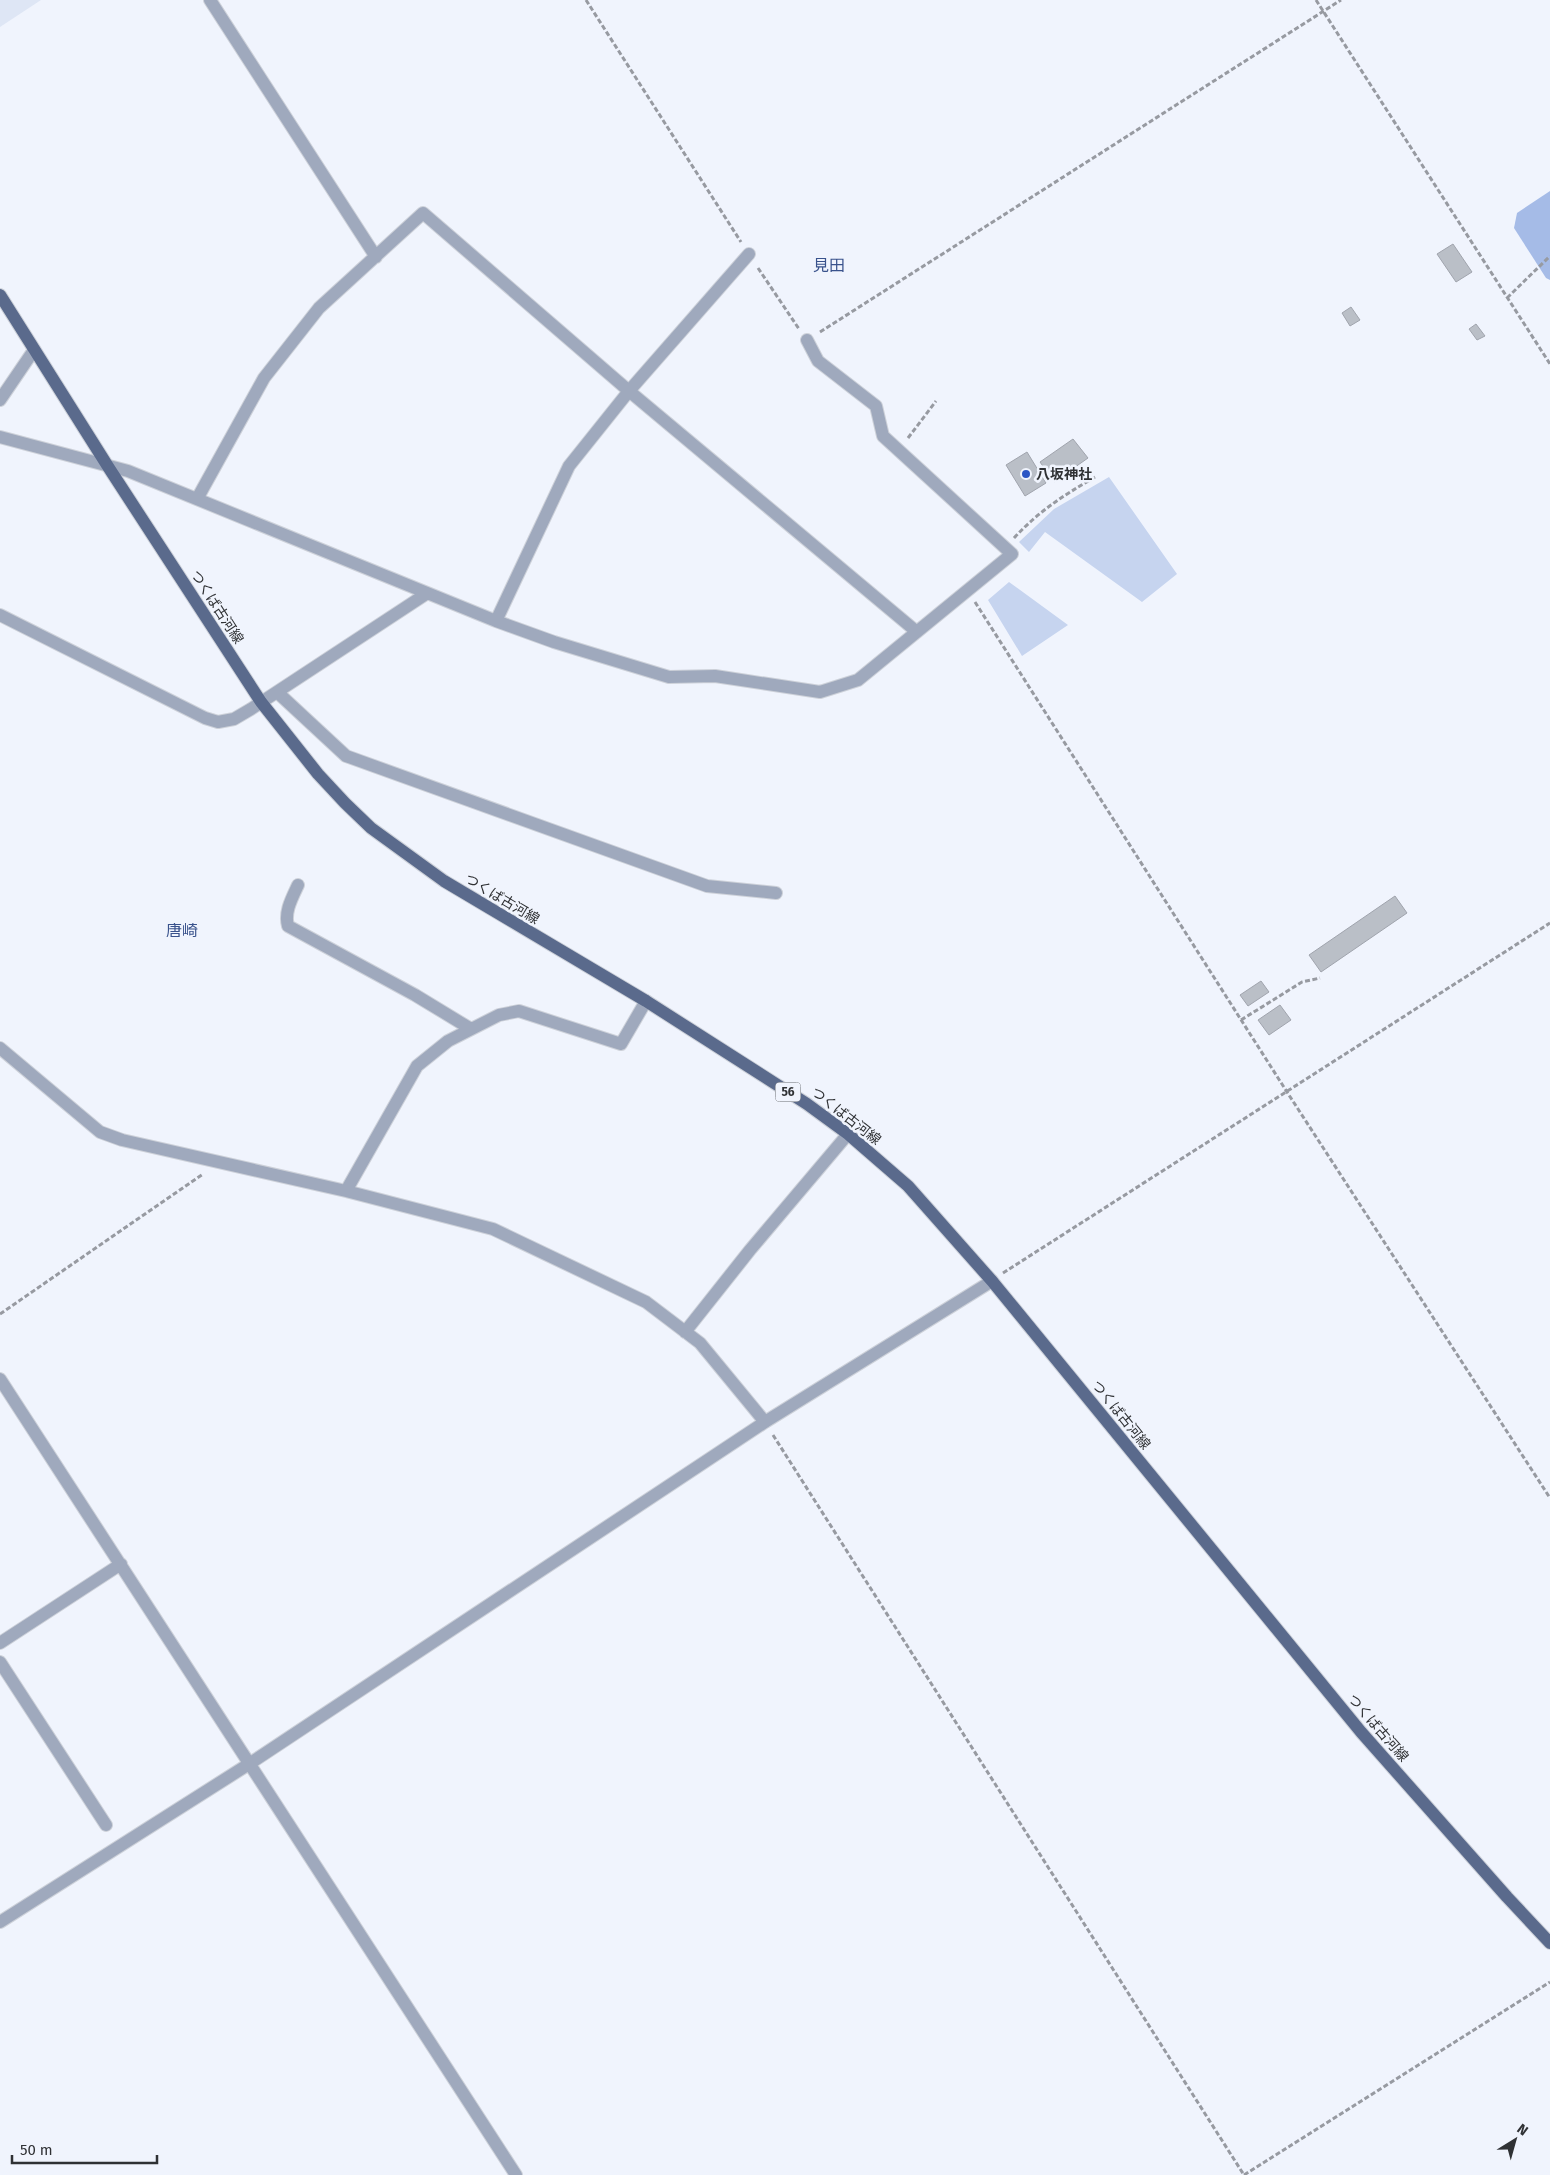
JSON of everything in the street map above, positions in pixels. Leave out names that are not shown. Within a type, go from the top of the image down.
[{"type":"main road","name":"つくば古河線","points":[[0,295],[107,465],[261,702],[318,774],[371,828],[444,881],[646,1002],[788,1092],[848,1134],[908,1186],[992,1281],[1360,1732],[1550,1943]]},
{"type":"street","points":[[210,0],[376,257]]},
{"type":"street","points":[[197,499],[264,378],[319,308],[423,213],[629,391],[917,632]]},
{"type":"street","points":[[496,621],[569,466],[629,391],[749,254]]},
{"type":"street","points":[[0,437],[107,465],[197,499],[426,594],[554,642],[669,677],[715,676],[820,692],[858,680],[1012,554],[883,436],[876,406],[818,361],[807,340]]},
{"type":"street","points":[[0,400],[34,350]]},
{"type":"street","points":[[0,615],[172,702],[218,722],[234,719],[426,594]]},
{"type":"street","points":[[277,692],[346,756],[707,886],[776,893]]},
{"type":"street","points":[[298,885],[289,907],[288,926],[471,1029]]},
{"type":"street","points":[[346,1192],[417,1066],[448,1041],[499,1015],[520,1011],[621,1044],[646,1002]]},
{"type":"street","points":[[0,1048],[100,1132],[122,1140],[346,1192],[494,1229],[646,1302],[700,1343],[764,1422]]},
{"type":"street","points":[[685,1332],[750,1250],[848,1134]]},
{"type":"street","points":[[0,1922],[248,1764],[764,1422],[992,1281]]},
{"type":"street","points":[[0,1380],[516,2175]]},
{"type":"street","points":[[0,1643],[120,1564]]},
{"type":"street","points":[[0,1662],[106,1825]]},
{"type":"path","points":[[586,0],[749,254],[807,340],[1341,0]]},
{"type":"path","points":[[1316,0],[1550,364]]},
{"type":"path","points":[[1508,298],[1550,256]]},
{"type":"path","points":[[898,450],[936,401]]},
{"type":"path","points":[[1005,548],[1033,518],[1057,500],[1095,477]]},
{"type":"path","points":[[968,591],[1287,1092],[1550,1498]]},
{"type":"path","points":[[992,1281],[1550,923]]},
{"type":"path","points":[[1241,1020],[1302,982],[1320,978]]},
{"type":"path","points":[[0,1314],[187,1186],[217,1162]]},
{"type":"path","points":[[764,1422],[1244,2175],[1550,1982]]},
{"type":"shaded area","points":[[0,0],[41,0],[0,27]]},
{"type":"shaded area","points":[[1550,191],[1550,280],[1546,278],[1514,228],[1517,213]]},
{"type":"shaded area","points":[[1109,477],[1177,574],[1142,602],[1045,532],[1029,552],[1019,542],[1054,509]]},
{"type":"shaded area","points":[[1009,582],[1068,625],[1022,656],[988,600]]},
{"type":"building","points":[[1453,244],[1472,272],[1456,282],[1437,254]]},
{"type":"building","points":[[1351,307],[1360,320],[1350,326],[1342,313]]},
{"type":"building","points":[[1476,324],[1485,336],[1477,340],[1469,329]]},
{"type":"building","points":[[1073,439],[1088,458],[1054,482],[1040,462]]},
{"type":"building","name":"八坂神社","points":[[1027,452],[1046,483],[1025,496],[1006,465]]},
{"type":"building","points":[[1395,896],[1407,913],[1321,972],[1309,955]]},
{"type":"building","points":[[1261,981],[1269,992],[1248,1006],[1240,995]]},
{"type":"building","points":[[1280,1005],[1291,1020],[1269,1035],[1258,1020]]},
{"type":"place","name":"八坂神社","points":[[1026,474]]},
{"type":"district","name":"見田","points":[[829,265]]},
{"type":"district","name":"唐崎","points":[[182,930]]}]
